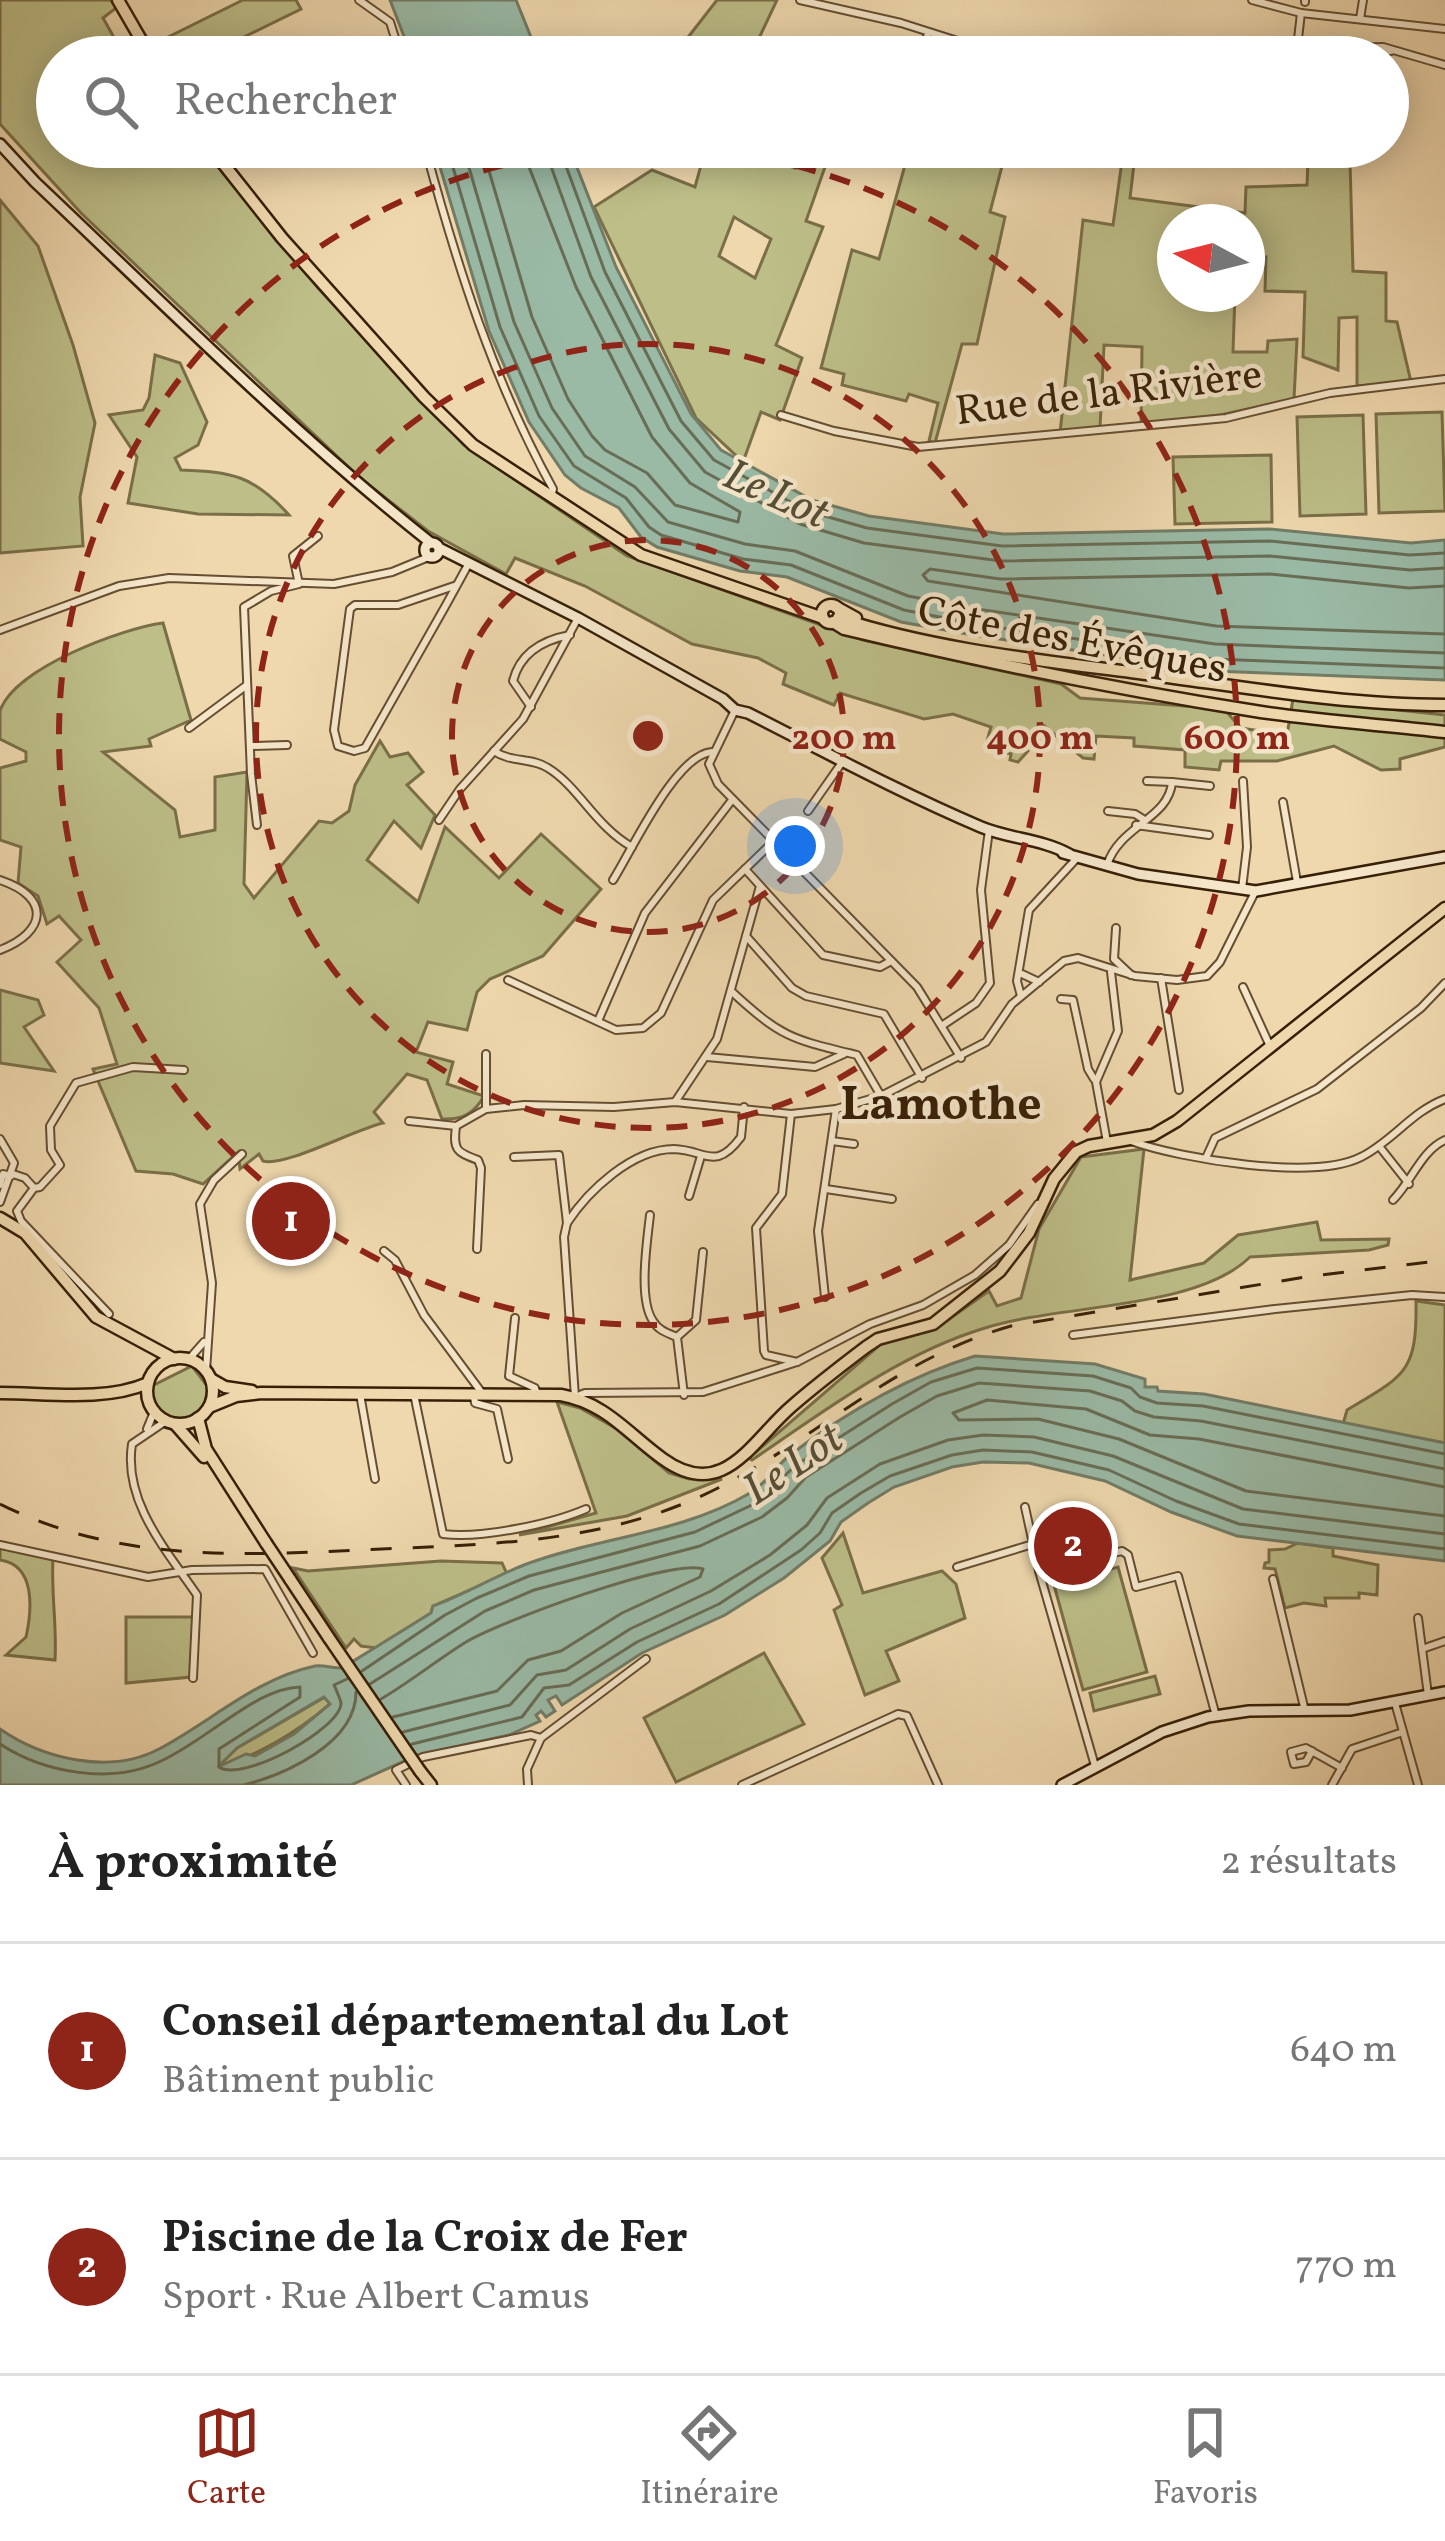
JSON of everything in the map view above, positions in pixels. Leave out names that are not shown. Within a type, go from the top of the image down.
[{"type":"main road","points":[[118,0],[139,36]]},
{"type":"main road","points":[[227,168],[282,238],[473,445],[641,555],[898,634],[1013,657],[1244,688],[1445,705]]},
{"type":"main road","name":"Côte des Évêques","points":[[831,615],[844,628],[1081,682],[1267,713],[1445,732]]},
{"type":"main road","points":[[170,1422],[198,1418],[209,1407],[236,1396],[261,1393],[537,1394],[574,1397],[618,1419],[677,1468],[704,1474],[730,1467],[790,1407],[866,1347],[878,1339],[933,1324],[1012,1258],[1064,1164],[1076,1152],[1157,1133],[1445,908]]},
{"type":"main road","points":[[0,1221],[25,1233],[96,1317],[174,1359],[189,1360],[225,1387],[261,1393]]},
{"type":"main road","points":[[131,1339],[146,1354],[152,1408]]},
{"type":"main road","points":[[0,1393],[133,1390],[174,1359]]},
{"type":"main road","points":[[208,1375],[209,1407]]},
{"type":"main road","points":[[102,1393],[133,1397],[152,1408],[232,1490]]},
{"type":"main road","points":[[198,1418],[202,1441],[232,1490],[431,1785]]},
{"type":"street","points":[[359,0],[390,22],[394,36]]},
{"type":"street","points":[[800,0],[901,23],[935,36]]},
{"type":"street","points":[[1252,0],[1300,16],[1445,29]]},
{"type":"street","points":[[1360,19],[1363,0]]},
{"type":"street","points":[[1298,36],[1300,16]]},
{"type":"street","points":[[1409,55],[1445,65]]},
{"type":"street","points":[[0,144],[34,182],[278,412],[431,550],[455,556],[578,618],[724,698],[735,710],[748,712],[989,830],[1138,874],[1256,890],[1445,857]]},
{"type":"street","points":[[431,168],[469,300],[516,418],[553,489],[550,497]]},
{"type":"street","name":"Rue de la Rivière","points":[[781,415],[834,432],[917,447],[1226,418],[1330,394],[1445,379]]},
{"type":"street","points":[[299,584],[293,556],[318,536]]},
{"type":"street","points":[[0,630],[119,586],[224,578],[299,584],[366,579],[418,562],[431,550]]},
{"type":"street","points":[[457,586],[398,605],[350,609],[334,739],[344,749],[359,752],[365,748],[457,586],[470,563]]},
{"type":"street","points":[[257,825],[244,607],[271,591],[299,584]]},
{"type":"street","points":[[439,820],[531,707],[578,618]]},
{"type":"street","points":[[531,707],[513,681],[519,663],[536,647],[570,635]]},
{"type":"street","points":[[189,728],[247,686]]},
{"type":"street","points":[[735,710],[712,752],[711,773],[916,986],[961,1058]]},
{"type":"street","points":[[250,746],[287,746]]},
{"type":"street","points":[[494,751],[507,760],[550,769],[611,835],[632,847]]},
{"type":"street","points":[[613,880],[657,803],[691,763],[702,753],[712,752]]},
{"type":"street","points":[[808,812],[843,761]]},
{"type":"street","points":[[1147,781],[1210,786]]},
{"type":"street","points":[[1107,865],[1114,847],[1163,808],[1172,782]]},
{"type":"street","points":[[1242,889],[1247,847],[1243,782]]},
{"type":"street","points":[[598,1021],[645,913],[733,799]]},
{"type":"street","points":[[1283,802],[1298,886]]},
{"type":"street","points":[[1108,811],[1209,835]]},
{"type":"street","points":[[943,1025],[976,1003],[990,983],[981,890],[989,830]]},
{"type":"street","points":[[508,980],[627,1032],[644,1028],[661,1013],[713,900],[774,841]]},
{"type":"street","points":[[1021,996],[1017,981],[1029,910],[1074,855]]},
{"type":"street","points":[[746,869],[823,956],[880,967],[891,961]]},
{"type":"street","points":[[0,880],[18,886],[38,910],[33,930],[0,950]]},
{"type":"street","points":[[675,1102],[717,1040],[760,886]]},
{"type":"street","points":[[409,1121],[456,1126],[486,1109],[524,1105],[614,1107],[675,1102],[791,1114],[836,1109],[922,1078],[986,1042],[1021,996],[1064,961],[1078,958],[1131,975],[1207,976],[1240,926],[1256,890]]},
{"type":"street","points":[[1116,928],[1114,958],[1131,975]]},
{"type":"street","points":[[746,936],[792,988],[806,996],[884,1014],[922,1078]]},
{"type":"street","points":[[1019,964],[1029,990]]},
{"type":"street","points":[[1096,1082],[1118,1031],[1111,970]]},
{"type":"street","points":[[1022,974],[1039,982]]},
{"type":"street","points":[[1161,978],[1179,1090]]},
{"type":"street","points":[[1206,1159],[1214,1138],[1317,1089],[1421,1008],[1445,983]]},
{"type":"street","points":[[1243,987],[1271,1047]]},
{"type":"street","points":[[731,991],[790,1039],[857,1055],[881,1096]]},
{"type":"street","points":[[1061,999],[1073,1000],[1107,1142]]},
{"type":"street","points":[[707,1057],[815,1067],[847,1053]]},
{"type":"street","points":[[486,1054],[486,1109]]},
{"type":"street","points":[[109,1314],[17,1217],[17,1211],[60,1165],[51,1150],[50,1126],[76,1083],[133,1067],[184,1070]]},
{"type":"street","points":[[1132,1141],[1206,1159],[1325,1168],[1350,1162],[1379,1146],[1414,1114],[1445,1099]]},
{"type":"street","points":[[567,1223],[620,1169],[637,1159],[673,1149],[722,1155],[741,1137],[744,1107]]},
{"type":"street","points":[[825,1298],[818,1231],[836,1109]]},
{"type":"street","points":[[791,1114],[782,1194],[756,1228],[764,1351],[797,1362]]},
{"type":"street","points":[[456,1126],[454,1147],[478,1160],[481,1168],[477,1249]]},
{"type":"street","points":[[1157,1133],[1162,1151]]},
{"type":"street","points":[[0,1138],[13,1158],[0,1202]]},
{"type":"street","points":[[1394,1200],[1430,1148],[1445,1140]]},
{"type":"street","points":[[832,1141],[854,1144]]},
{"type":"street","points":[[1379,1146],[1409,1184]]},
{"type":"street","points":[[208,1375],[212,1283],[200,1204],[214,1180],[242,1154]]},
{"type":"street","points":[[514,1156],[559,1155],[567,1223],[574,1397],[585,1393],[684,1394],[750,1380],[797,1362],[975,1276],[1009,1245],[1037,1204],[1042,1205]]},
{"type":"street","points":[[688,1196],[701,1156]]},
{"type":"street","points":[[9,1175],[25,1178],[34,1188]]},
{"type":"street","points":[[0,1221],[3,1189]]},
{"type":"street","points":[[826,1189],[892,1198]]},
{"type":"street","points":[[650,1215],[645,1270],[649,1316],[658,1328],[677,1337]]},
{"type":"street","points":[[384,1251],[395,1259],[424,1316],[478,1393],[476,1403],[496,1409],[508,1459]]},
{"type":"street","points":[[677,1337],[696,1320],[703,1252]]},
{"type":"street","points":[[1073,1335],[1412,1295],[1445,1297]]},
{"type":"street","points":[[515,1318],[508,1376],[535,1388],[537,1394]]},
{"type":"street","points":[[189,1360],[199,1352],[207,1334]]},
{"type":"street","points":[[677,1337],[684,1394]]},
{"type":"street","points":[[414,1393],[443,1534],[483,1533],[559,1519],[586,1509]]},
{"type":"street","points":[[360,1394],[375,1479]]},
{"type":"street","points":[[152,1408],[145,1432],[131,1449],[138,1496],[148,1522],[197,1595],[193,1678]]},
{"type":"street","points":[[145,1432],[170,1422]]},
{"type":"street","points":[[1025,1507],[1095,1766]]},
{"type":"street","points":[[957,1568],[1033,1544]]},
{"type":"street","points":[[0,1545],[148,1576],[265,1569],[313,1652]]},
{"type":"street","points":[[1039,1571],[1122,1551],[1128,1555],[1136,1587],[1178,1576],[1216,1716]]},
{"type":"street","points":[[1273,1579],[1305,1711]]},
{"type":"street","points":[[1418,1618],[1428,1695]]},
{"type":"street","points":[[1422,1649],[1445,1641]]},
{"type":"street","points":[[528,1785],[527,1769],[541,1738],[646,1659]]},
{"type":"street","points":[[1062,1785],[1162,1732],[1216,1716],[1350,1711],[1445,1692]]},
{"type":"street","points":[[1395,1703],[1418,1785]]},
{"type":"street","points":[[742,1785],[898,1714],[907,1716],[938,1785]]},
{"type":"street","points":[[1332,1785],[1357,1746],[1403,1732]]},
{"type":"street","points":[[406,1785],[396,1770],[423,1757],[532,1735],[541,1738]]},
{"type":"street","points":[[1312,1751],[1342,1768]]},
{"type":"green space","points":[[0,0],[111,0],[116,8],[103,18],[113,36],[36,36],[36,164],[0,124]]},
{"type":"green space","points":[[243,0],[296,0],[301,9],[246,36],[170,36]]},
{"type":"green space","points":[[717,0],[777,0],[760,36],[689,36]]},
{"type":"green space","points":[[40,168],[220,168],[318,288],[464,445],[627,556],[863,640],[1061,684],[1080,698],[1224,709],[1241,728],[1287,735],[1293,699],[1445,715],[1445,747],[1400,759],[1400,769],[1381,770],[1334,746],[1277,761],[1221,761],[1219,770],[1185,767],[1185,750],[1134,746],[1134,738],[1096,736],[1094,759],[1083,758],[1042,724],[1022,737],[1028,751],[1018,762],[1010,760],[1011,754],[985,748],[991,727],[953,714],[924,719],[840,693],[834,705],[783,684],[786,673],[758,658],[692,644],[585,586],[515,558],[506,574],[428,531],[360,478],[81,213]]},
{"type":"green space","points":[[700,168],[825,168],[806,221],[823,227],[776,345],[802,358],[780,420],[761,412],[743,462],[696,418],[594,207],[652,170],[695,187]],"holes":[[[734,217],[771,239],[755,278],[719,256]]]},
{"type":"green space","points":[[904,168],[1002,168],[990,212],[1005,217],[977,344],[962,344],[935,443],[929,441],[938,403],[909,394],[906,401],[842,385],[844,374],[821,368],[852,250],[879,259]]},
{"type":"green space","points":[[1121,168],[1134,168],[1130,198],[1176,204],[1157,204],[1157,312],[1234,312],[1233,352],[1267,352],[1268,341],[1297,339],[1294,399],[1141,425],[1142,347],[1104,345],[1100,428],[1060,433],[1083,220],[1113,225]]},
{"type":"green space","points":[[1308,168],[1350,168],[1353,271],[1386,273],[1386,321],[1397,322],[1411,382],[1357,386],[1357,317],[1339,318],[1338,370],[1303,357],[1305,292],[1265,291],[1265,204],[1245,204],[1246,187],[1307,185]]},
{"type":"green space","points":[[0,200],[38,246],[95,423],[80,497],[83,546],[0,553]]},
{"type":"green space","points":[[155,355],[180,363],[207,422],[198,445],[175,458],[181,470],[241,478],[264,491],[289,515],[198,514],[128,503],[137,457],[109,415],[143,410]]},
{"type":"green space","points":[[1442,412],[1445,511],[1379,513],[1376,414]]},
{"type":"green space","points":[[1363,415],[1366,514],[1300,516],[1297,417]]},
{"type":"green space","points":[[1271,455],[1272,522],[1175,524],[1173,457]]},
{"type":"green space","points":[[163,623],[191,720],[149,739],[151,746],[103,752],[175,810],[180,837],[215,830],[215,777],[247,772],[244,884],[254,898],[319,821],[332,823],[349,811],[355,785],[380,741],[390,757],[408,753],[423,772],[407,785],[435,815],[421,848],[394,821],[367,860],[418,902],[445,827],[499,878],[541,834],[601,889],[543,956],[490,979],[477,992],[467,1030],[428,1022],[416,1052],[453,1062],[447,1084],[484,1096],[467,1115],[442,1119],[427,1080],[407,1074],[374,1112],[383,1123],[303,1153],[274,1161],[263,1161],[259,1154],[240,1169],[238,1152],[203,1184],[173,1174],[136,1171],[93,1069],[117,1064],[99,1008],[57,962],[81,940],[59,916],[47,924],[38,896],[18,883],[21,847],[0,840],[0,768],[26,761],[26,752],[0,739],[0,711],[9,695],[47,666],[98,642]]},
{"type":"green space","points":[[0,990],[38,1000],[44,1015],[24,1027],[54,1071],[0,1063]]},
{"type":"green space","points":[[1144,1149],[1130,1280],[1204,1263],[1238,1235],[1317,1222],[1321,1240],[1389,1239],[1388,1245],[1250,1257],[1196,1287],[985,1328],[893,1368],[749,1458],[881,1344],[935,1329],[989,1291],[997,1306],[1021,1298],[1039,1229],[1081,1157]]},
{"type":"green space","points":[[1416,1301],[1445,1305],[1445,1443],[1343,1424],[1347,1410],[1404,1369],[1414,1343]]},
{"type":"green space","points":[[192,1366],[208,1387],[204,1408],[187,1421],[166,1419],[151,1403],[150,1387]]},
{"type":"green space","points":[[557,1402],[580,1408],[617,1429],[669,1473],[689,1479],[722,1479],[627,1516],[519,1535],[596,1513]]},
{"type":"green space","points":[[843,1533],[863,1593],[942,1571],[956,1584],[965,1618],[886,1651],[899,1681],[865,1695],[834,1610],[842,1605],[822,1558]]},
{"type":"green space","points":[[1298,1543],[1333,1548],[1333,1556],[1378,1565],[1377,1595],[1359,1593],[1359,1598],[1325,1598],[1326,1606],[1304,1603],[1285,1608],[1275,1569],[1264,1568],[1265,1563],[1269,1550]]},
{"type":"green space","points":[[0,1548],[53,1558],[55,1660],[6,1655],[26,1637],[30,1602],[26,1579],[12,1564],[0,1560]]},
{"type":"green space","points":[[441,1561],[502,1563],[507,1574],[433,1606],[431,1613],[376,1648],[361,1646],[354,1639],[346,1648],[293,1568],[308,1571]]},
{"type":"green space","points":[[1118,1567],[1147,1672],[1083,1690],[1054,1585]]},
{"type":"green space","points":[[126,1617],[195,1617],[191,1677],[126,1683]]},
{"type":"green space","points":[[764,1653],[804,1724],[676,1782],[644,1718]]},
{"type":"green space","points":[[1155,1676],[1160,1694],[1094,1711],[1090,1693]]},
{"type":"green space","points":[[325,1697],[330,1704],[289,1734],[214,1770],[237,1748]]},
{"type":"water","points":[[390,0],[516,0],[531,36],[404,36]]},
{"type":"water","name":"Le Lot","points":[[440,168],[577,168],[616,267],[691,414],[721,450],[812,500],[869,516],[1003,534],[1269,529],[1411,543],[1445,540],[1445,680],[1212,671],[973,635],[901,622],[787,577],[740,571],[657,547],[641,537],[619,508],[565,475],[529,422],[489,331]]},
{"type":"water","name":"Le Lot","points":[[975,1356],[1095,1364],[1145,1379],[1145,1387],[1158,1391],[1204,1394],[1445,1443],[1445,1561],[1237,1536],[1105,1481],[1029,1463],[983,1462],[894,1487],[841,1522],[830,1541],[784,1578],[725,1615],[642,1653],[562,1705],[556,1696],[548,1700],[555,1711],[546,1717],[541,1711],[536,1715],[540,1721],[509,1735],[418,1755],[351,1785],[0,1785],[0,1729],[36,1748],[77,1760],[140,1757],[293,1672],[315,1666],[342,1668],[431,1613],[433,1606],[512,1570],[724,1507],[756,1489],[790,1455],[855,1410]],"holes":[[[324,1697],[330,1704],[294,1734],[255,1756],[246,1754],[218,1767],[237,1748]]]},
{"type":"railway","points":[[0,1504],[93,1538],[187,1552],[469,1545],[596,1530],[678,1506],[718,1488],[931,1358],[1011,1326],[1305,1277],[1445,1260]]},
{"type":"place","name":"Conseil départemental du Lot","points":[[291,1221]]},
{"type":"place","name":"Piscine de la Croix de Fer","points":[[1073,1546]]},
{"type":"district","name":"Lamothe","points":[[941,1106]]}]
